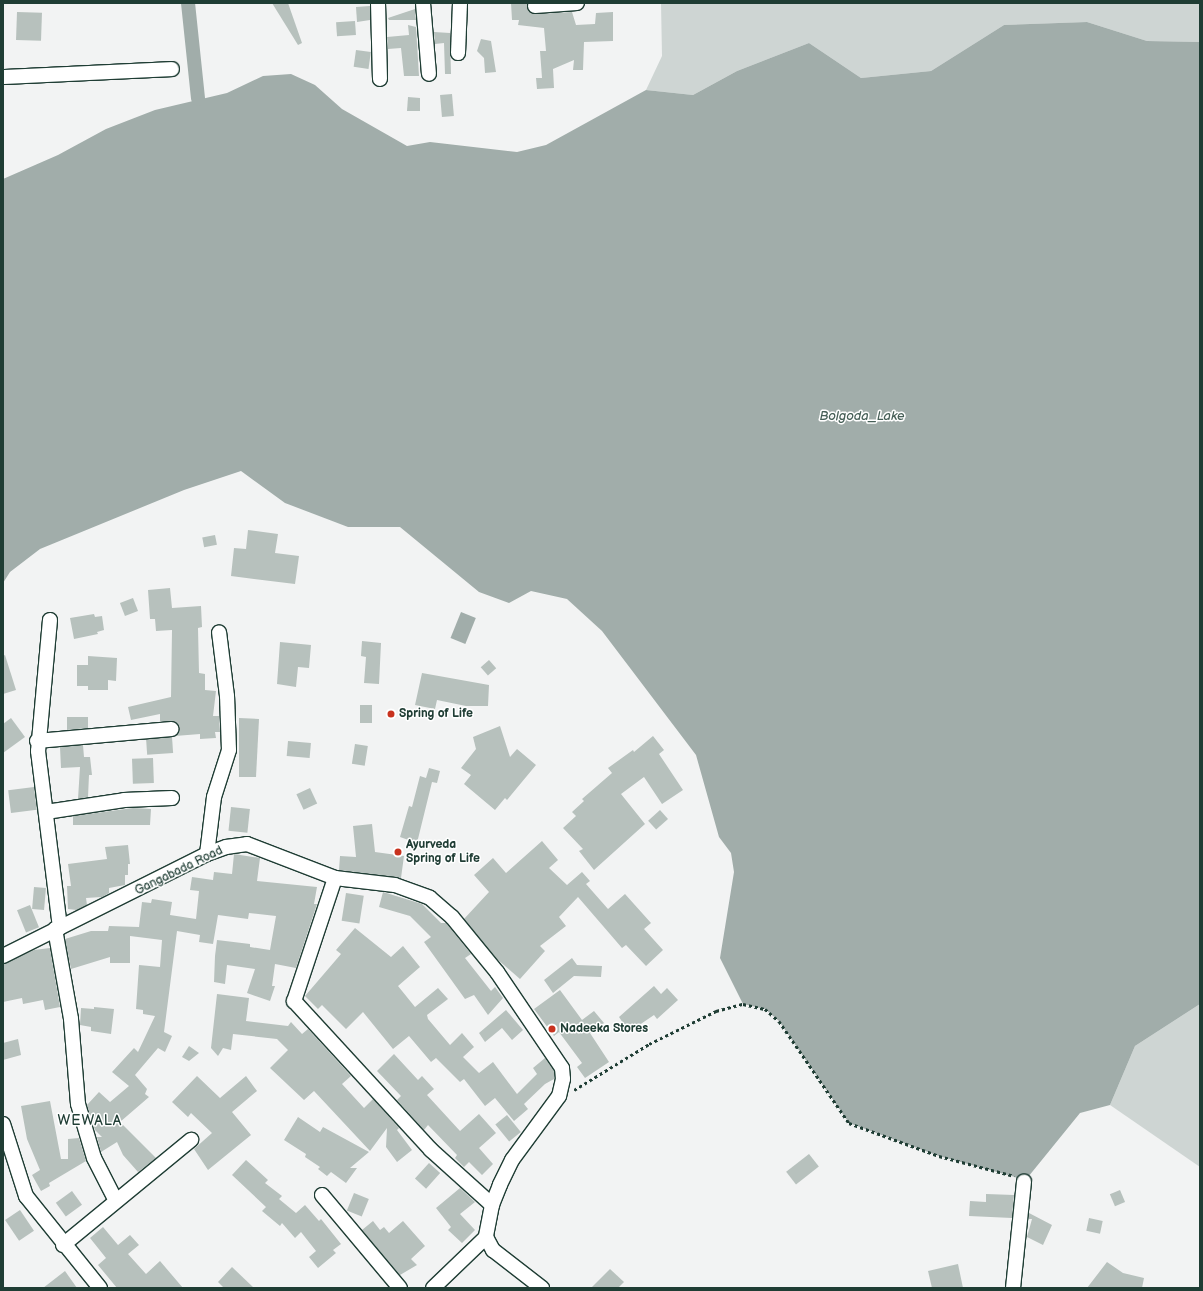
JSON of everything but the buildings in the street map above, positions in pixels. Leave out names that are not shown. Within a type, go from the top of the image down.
[{"type":"street","points":[[378,3],[380,79]]},
{"type":"street","points":[[423,3],[429,74]]},
{"type":"street","points":[[458,53],[460,3]]},
{"type":"street","points":[[535,6],[577,3]]},
{"type":"street","points":[[3,77],[172,69]]},
{"type":"street","points":[[50,620],[38,741],[57,929],[71,1019],[78,1104],[94,1158],[116,1201]]},
{"type":"street","points":[[207,854],[214,797],[229,750],[227,696],[219,632]]},
{"type":"street","points":[[38,741],[171,729]]},
{"type":"street","points":[[46,812],[124,800],[172,798]]},
{"type":"street","name":"Gangabada Road","points":[[3,956],[207,854],[247,844],[335,878],[395,885],[430,898],[452,917],[497,972],[562,1068],[563,1079],[559,1096]]},
{"type":"street","points":[[335,878],[294,1001],[431,1150],[492,1205]]},
{"type":"street","points":[[433,1288],[486,1237],[492,1205],[512,1160],[559,1096]]},
{"type":"street","points":[[3,1124],[8,1156],[26,1196],[63,1245],[100,1288]]},
{"type":"street","points":[[63,1245],[191,1140]]},
{"type":"street","points":[[1013,1288],[1024,1182]]},
{"type":"street","points":[[322,1195],[400,1288]]},
{"type":"street","points":[[486,1237],[493,1250],[542,1288]]},
{"type":"path","points":[[559,1096],[575,1090],[649,1044],[716,1011],[743,1004],[764,1009],[778,1021],[849,1123],[939,1156],[1015,1177],[1024,1182]]},
{"type":"shaded area","points":[[661,3],[1200,3],[1200,42],[1147,41],[1087,22],[1004,25],[931,71],[861,78],[809,43],[737,71],[693,95],[646,90],[662,56]]},
{"type":"shaded area","points":[[1200,1004],[1200,1167],[1110,1105],[1135,1046]]},
{"type":"water","name":"Bolgoda_Lake","points":[[1087,22],[1147,41],[1200,42],[1200,1004],[1135,1046],[1110,1105],[1080,1113],[1024,1182],[1015,1177],[939,1156],[849,1123],[779,1021],[765,1009],[743,1004],[720,958],[734,872],[731,853],[719,837],[696,755],[602,631],[567,599],[531,591],[509,603],[479,592],[400,527],[348,527],[285,503],[241,471],[184,490],[40,549],[10,572],[3,583],[3,179],[58,155],[106,129],[155,110],[227,93],[263,76],[291,74],[315,85],[342,109],[407,146],[430,142],[517,152],[546,145],[646,90],[693,95],[737,71],[809,43],[861,78],[931,71],[1004,25]]},
{"type":"water","points":[[461,612],[476,618],[465,644],[451,638]]},
{"type":"waterway","points":[[188,3],[198,98]]},
{"type":"place","name":"Spring of Life","points":[[391,714]]},
{"type":"place","name":"Ayurveda Spring of Life","points":[[398,852]]},
{"type":"place","name":"Nadeeka Stores","points":[[552,1029]]},
{"type":"district","name":"WEWALA","points":[[90,1121]]}]
